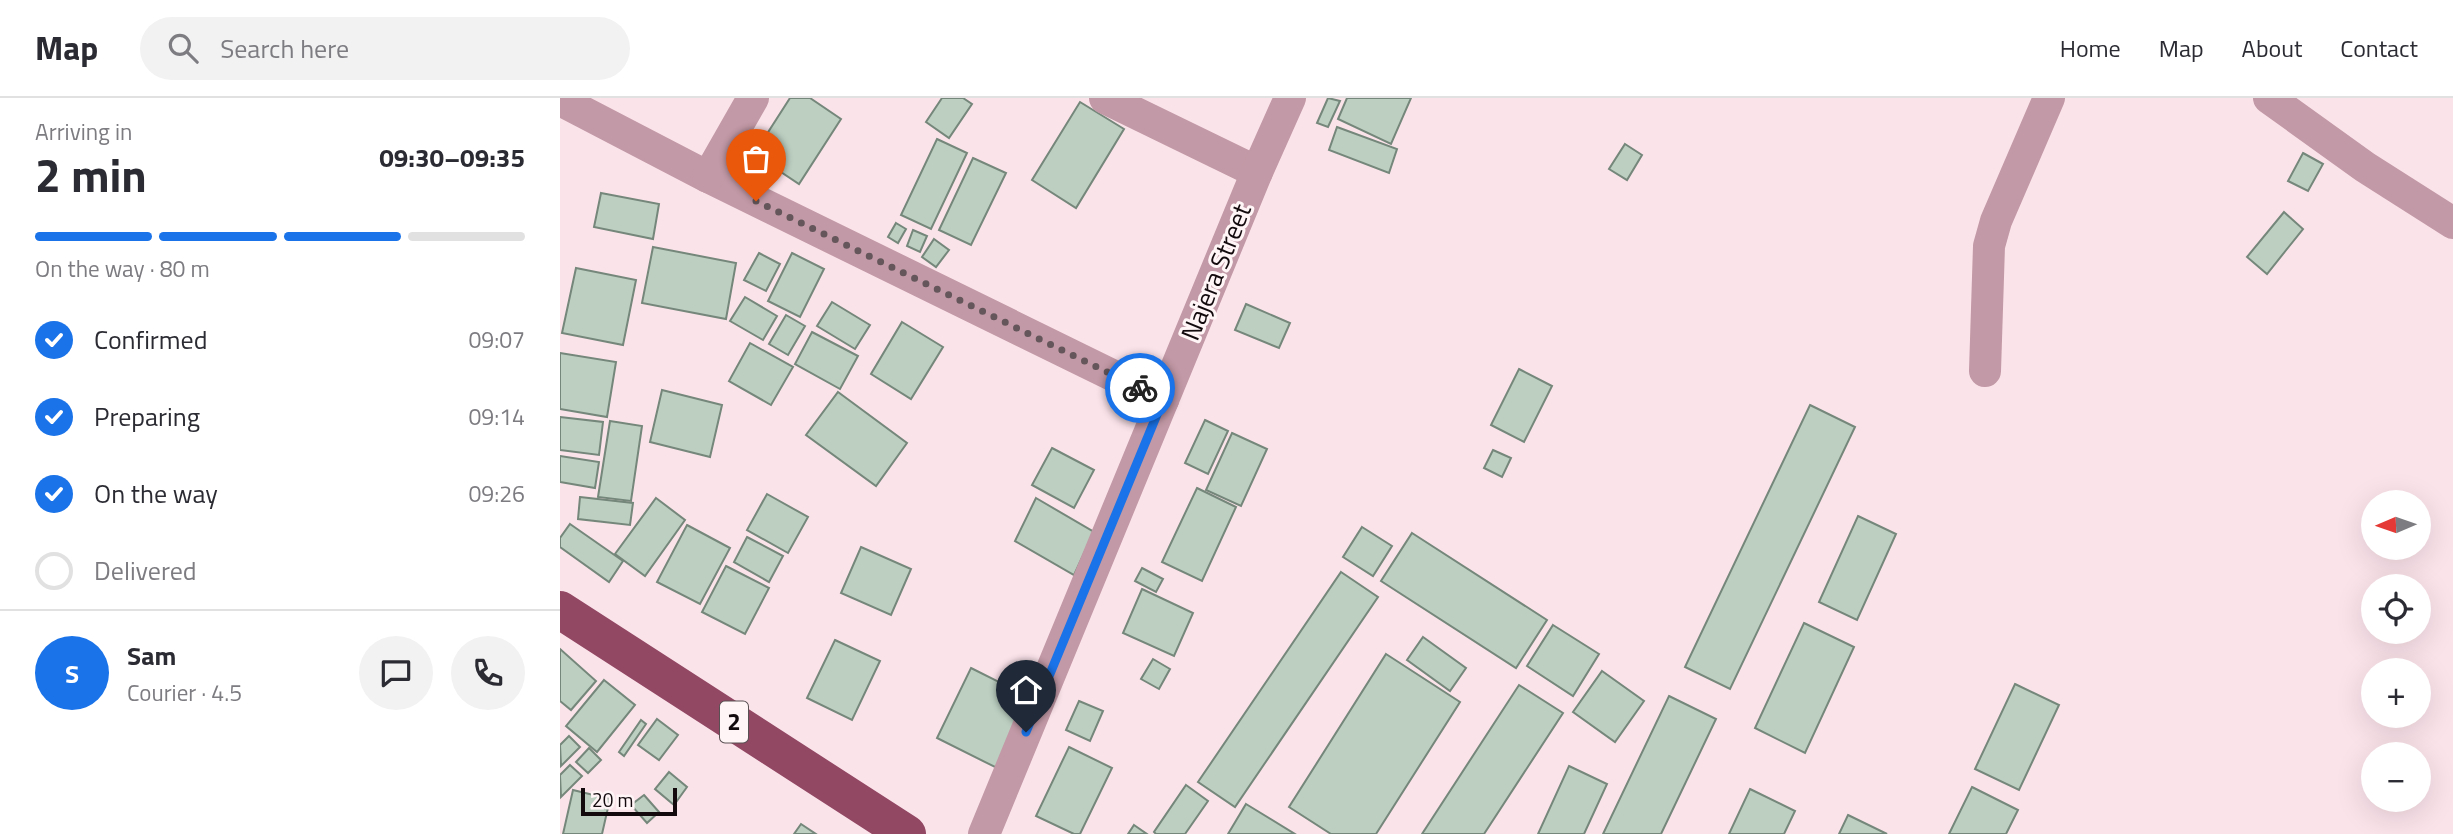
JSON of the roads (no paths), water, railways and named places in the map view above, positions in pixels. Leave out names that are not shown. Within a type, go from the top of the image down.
[{"type":"highway","name":"2","points":[[560,610],[907,834]]},
{"type":"street","points":[[708,177],[753,98]]},
{"type":"street","points":[[1105,98],[1257,172]]},
{"type":"street","name":"Najera Street","points":[[984,834],[1290,98]]},
{"type":"street","points":[[1985,371],[1989,246],[1996,221],[2049,98]]},
{"type":"street","points":[[2269,98],[2365,167],[2453,223]]},
{"type":"street","points":[[560,100],[708,177],[1163,400]]}]
